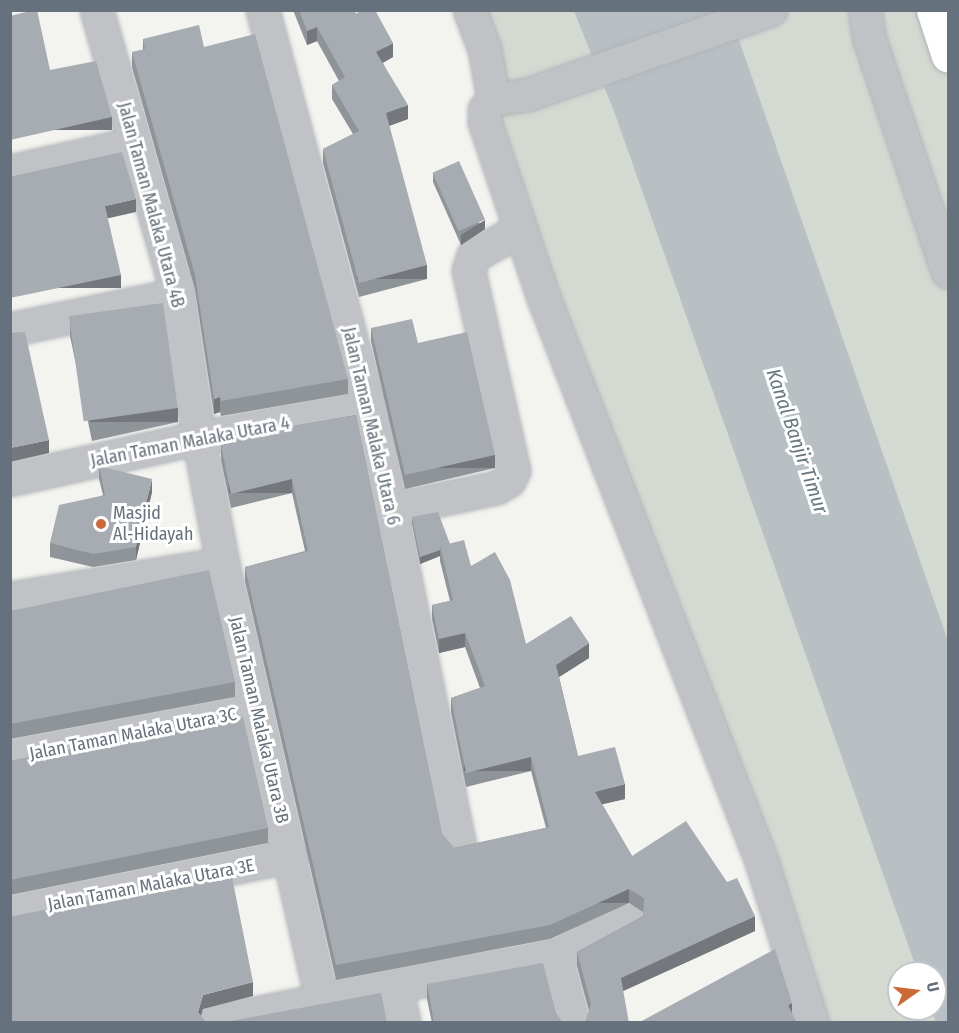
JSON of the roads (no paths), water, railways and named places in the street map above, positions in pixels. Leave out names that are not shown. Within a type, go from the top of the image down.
[{"type":"main road","points":[[933,10],[948,56]]},
{"type":"street","name":"Jalan Taman Malaka Utara 4B","points":[[97,10],[178,295],[199,438]]},
{"type":"street","name":"Jalan Taman Malaka Utara 6","points":[[263,10],[370,408],[460,845]]},
{"type":"street","points":[[470,10],[485,50],[494,100]]},
{"type":"street","points":[[771,10],[528,95],[494,100],[485,110],[486,122],[520,230],[762,862],[812,1023]]},
{"type":"street","points":[[864,10],[870,40],[948,272]]},
{"type":"street","points":[[10,172],[134,144]]},
{"type":"street","points":[[391,510],[497,488],[508,481],[514,471],[469,271],[474,256],[520,230]]},
{"type":"street","points":[[10,330],[178,295]]},
{"type":"street","name":"Jalan Taman Malaka Utara 4","points":[[10,480],[199,438],[370,408]]},
{"type":"street","name":"Jalan Taman Malaka Utara 3B","points":[[199,438],[223,564],[255,711],[292,856],[321,1000]]},
{"type":"street","points":[[10,600],[223,564]]},
{"type":"street","name":"Jalan Taman Malaka Utara 3C","points":[[10,757],[255,711]]},
{"type":"street","name":"Jalan Taman Malaka Utara 3E","points":[[10,913],[292,856]]},
{"type":"street","points":[[215,1023],[321,1000],[556,956],[628,921]]},
{"type":"street","points":[[556,956],[573,1023]]},
{"type":"street","points":[[396,986],[404,1023]]},
{"type":"water","name":"Kanal Banjir Timur","points":[[574,11],[729,11],[948,641],[948,1022],[936,1021],[947,1021],[947,961],[914,961],[615,114]]},
{"type":"place","name":"Masjid Al-Hidayah","points":[[101,524]]}]
